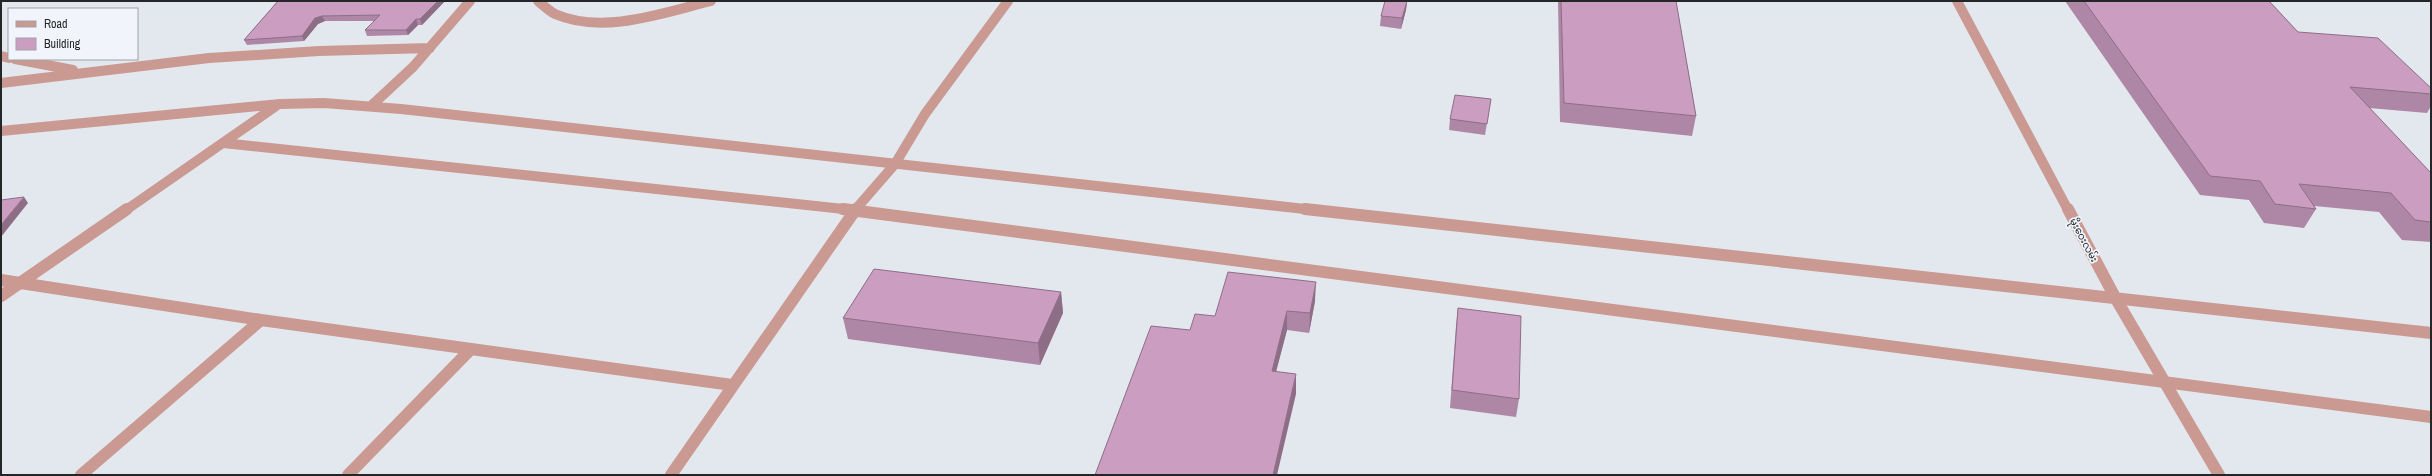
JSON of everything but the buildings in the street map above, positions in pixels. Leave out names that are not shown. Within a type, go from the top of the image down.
[{"type":"street","points":[[371,106],[430,48],[470,1]]},
{"type":"street","points":[[538,1],[547,11],[585,22],[632,19],[712,1]]},
{"type":"street","points":[[671,475],[732,385],[855,210],[895,164],[924,114],[1008,1]]},
{"type":"street","name":"မိုးဝေးလမ်း","points":[[1956,1],[2116,299],[2166,382],[2219,475]]},
{"type":"street","points":[[1,83],[209,58],[320,51],[430,48]]},
{"type":"street","points":[[20,60],[84,72]]},
{"type":"street","points":[[1,132],[280,104],[324,103],[371,106],[2431,333]]},
{"type":"street","points":[[1,296],[280,104]]},
{"type":"street","points":[[223,143],[855,210],[2431,417]]},
{"type":"street","points":[[1,280],[21,281],[261,320],[732,385]]},
{"type":"street","points":[[80,475],[261,320]]},
{"type":"street","points":[[348,475],[470,350]]}]
